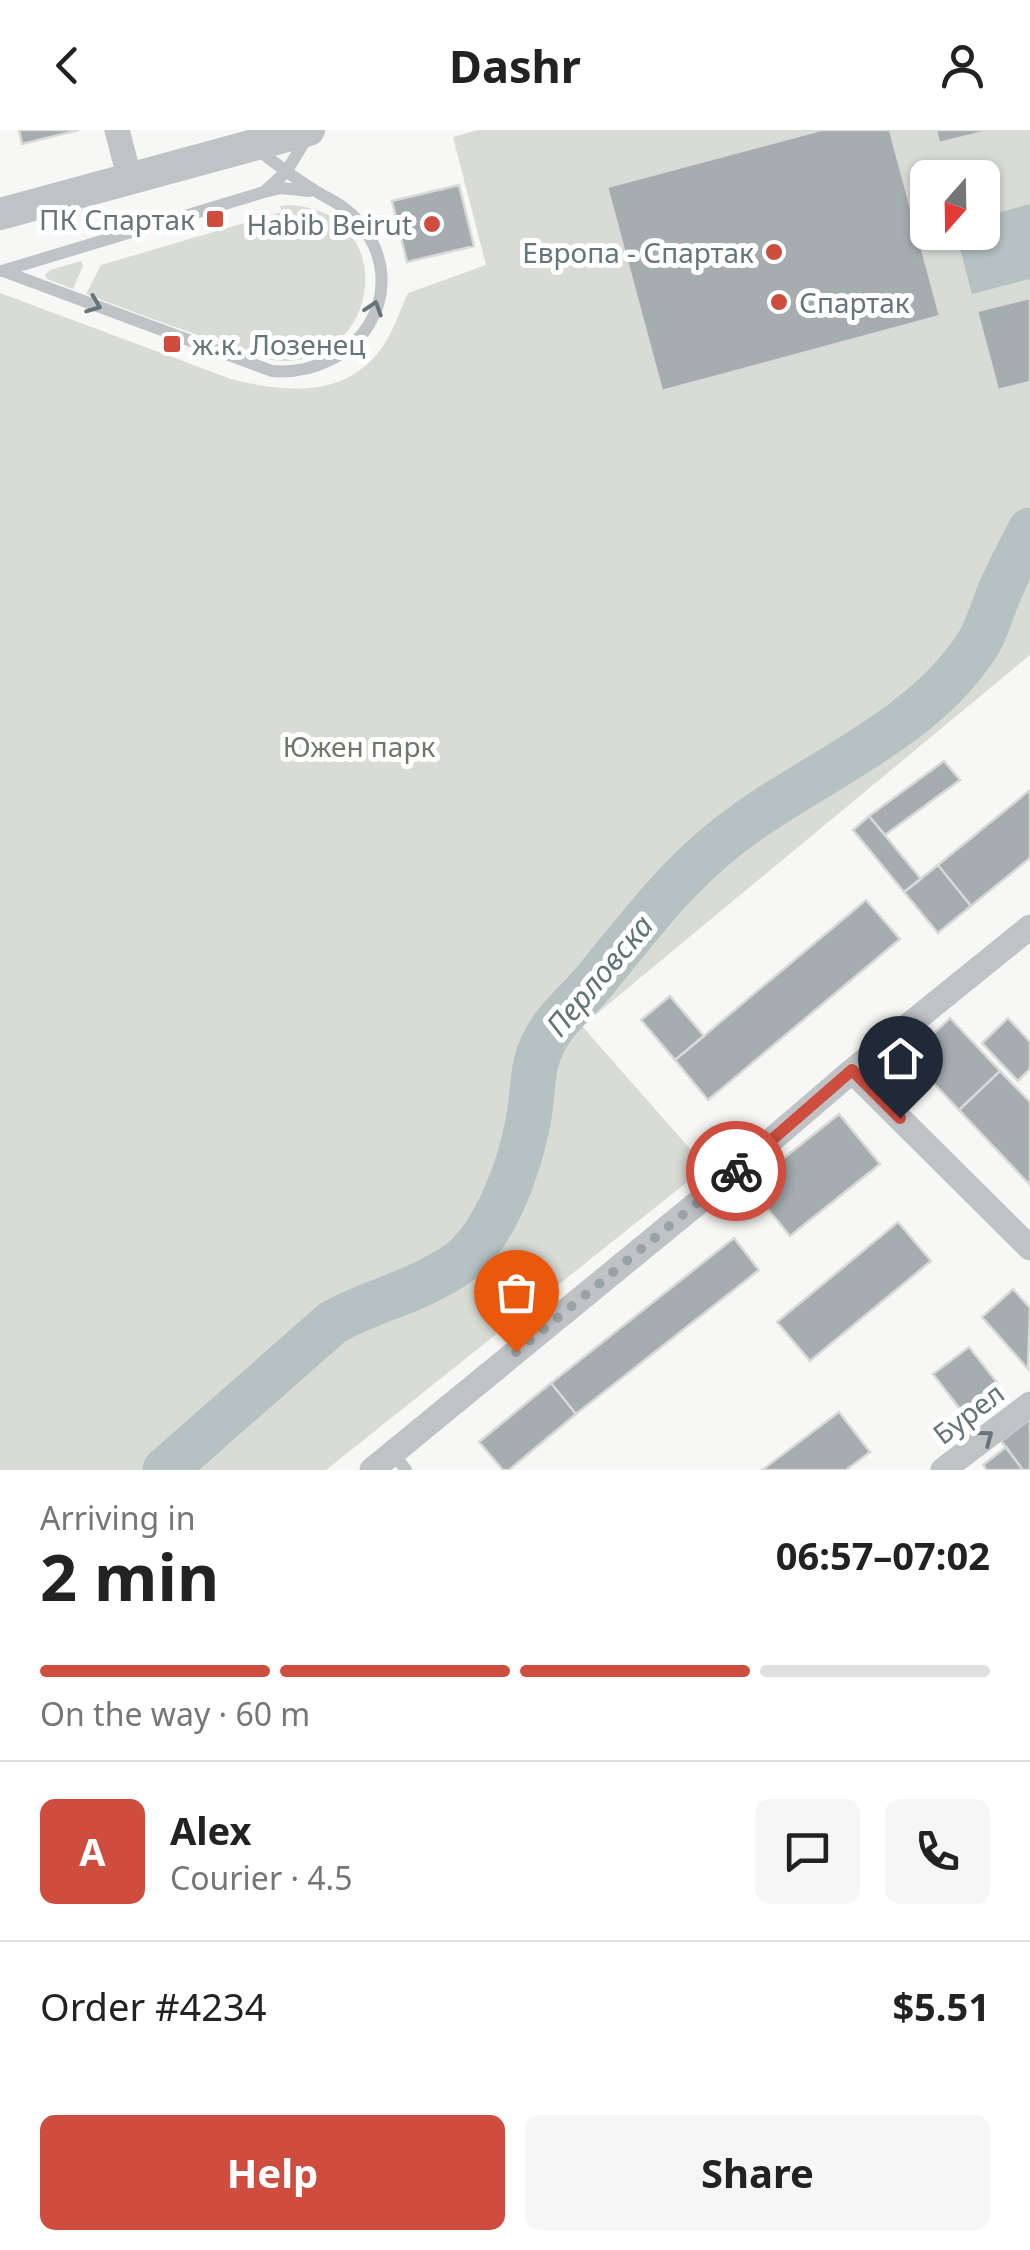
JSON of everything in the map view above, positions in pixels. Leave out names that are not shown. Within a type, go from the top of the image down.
[{"type":"street","points":[[117,130],[130,180]]},
{"type":"street","points":[[0,214],[310,130]]},
{"type":"street","points":[[372,1470],[400,1461],[852,1070],[1030,927]]},
{"type":"street","points":[[852,1070],[1030,1248]]},
{"type":"street","name":"Бурел","points":[[943,1470],[1030,1404]]},
{"type":"lane","points":[[264,192],[286,172],[310,130]]},
{"type":"lane","points":[[2,271],[272,371],[313,369],[330,363],[358,341],[376,309],[381,282],[377,256],[361,224],[348,210],[252,146]]},
{"type":"lane","points":[[2,271],[264,192],[281,188],[317,192]]},
{"type":"green space","name":"Южен парк","points":[[478,130],[1030,130],[1030,655],[582,1026],[706,1167],[326,1470],[0,1470],[0,293],[231,379],[298,389],[340,381],[375,357],[408,293],[486,265],[453,137]]},
{"type":"green space","points":[[280,206],[324,213],[348,231],[362,256],[365,285],[358,313],[342,337],[317,354],[284,361],[253,356],[86,294],[101,265],[282,212]]},
{"type":"green space","points":[[81,261],[83,266],[73,289],[45,275],[50,270]]},
{"type":"shaded area","points":[[1030,204],[1030,279],[972,294],[960,250],[1000,250],[1000,212]]},
{"type":"building","points":[[19,130],[79,130],[22,144]]},
{"type":"building","name":"Европа - Спартак","points":[[821,130],[890,130],[910,204],[910,250],[922,250],[940,316],[662,391],[607,187]]},
{"type":"building","points":[[936,130],[992,130],[939,143]]},
{"type":"building","points":[[459,185],[474,246],[407,262],[392,201]]},
{"type":"building","points":[[1030,298],[1030,382],[998,390],[977,311]]},
{"type":"building","points":[[944,761],[960,780],[885,835],[869,816]]},
{"type":"building","points":[[1030,790],[1030,858],[971,906],[938,865]]},
{"type":"building","points":[[869,816],[921,879],[904,892],[853,830]]},
{"type":"building","points":[[938,865],[971,906],[938,933],[904,892]]},
{"type":"building","points":[[866,900],[900,939],[708,1100],[675,1060]]},
{"type":"building","points":[[670,996],[704,1036],[675,1060],[641,1020]]},
{"type":"building","points":[[950,1018],[1000,1071],[959,1110],[909,1057]]},
{"type":"building","points":[[1008,1018],[1030,1042],[1030,1069],[1018,1081],[982,1043]]},
{"type":"building","points":[[1000,1071],[1030,1102],[1030,1185],[959,1110]]},
{"type":"building","points":[[839,1114],[880,1164],[790,1236],[749,1186]]},
{"type":"building","points":[[898,1222],[931,1261],[810,1361],[777,1322]]},
{"type":"building","points":[[734,1238],[759,1270],[576,1414],[551,1383]]},
{"type":"building","points":[[1013,1289],[1030,1308],[1028,1369],[982,1317]]},
{"type":"building","points":[[969,1347],[999,1385],[963,1413],[933,1374]]},
{"type":"building","points":[[551,1383],[576,1414],[509,1470],[503,1470],[479,1442]]},
{"type":"building","points":[[839,1412],[870,1452],[846,1470],[762,1470]]},
{"type":"building","points":[[1030,1419],[1030,1470],[1023,1470],[1001,1441]]},
{"type":"building","points":[[1006,1447],[1023,1470],[987,1470],[983,1465]]},
{"type":"waterway","name":"Перловска","points":[[165,1470],[332,1323],[422,1284],[467,1256],[488,1229],[512,1179],[527,1127],[539,1052],[553,1027],[665,896],[704,857],[750,820],[901,723],[954,675],[980,641],[1030,530]]},
{"type":"way so far","points":[[516,1352],[736,1171]]},
{"type":"place","name":"ПК Спартак","points":[[215,219]]},
{"type":"place","name":"Habib Beirut","points":[[432,224]]},
{"type":"place","name":"Европа - Спартак","points":[[774,252]]},
{"type":"place","name":"Спартак","points":[[779,302]]},
{"type":"place","name":"ж.к. Лозенец","points":[[172,344]]},
{"type":"route","points":[[736,1171],[852,1070],[900,1118]]}]
